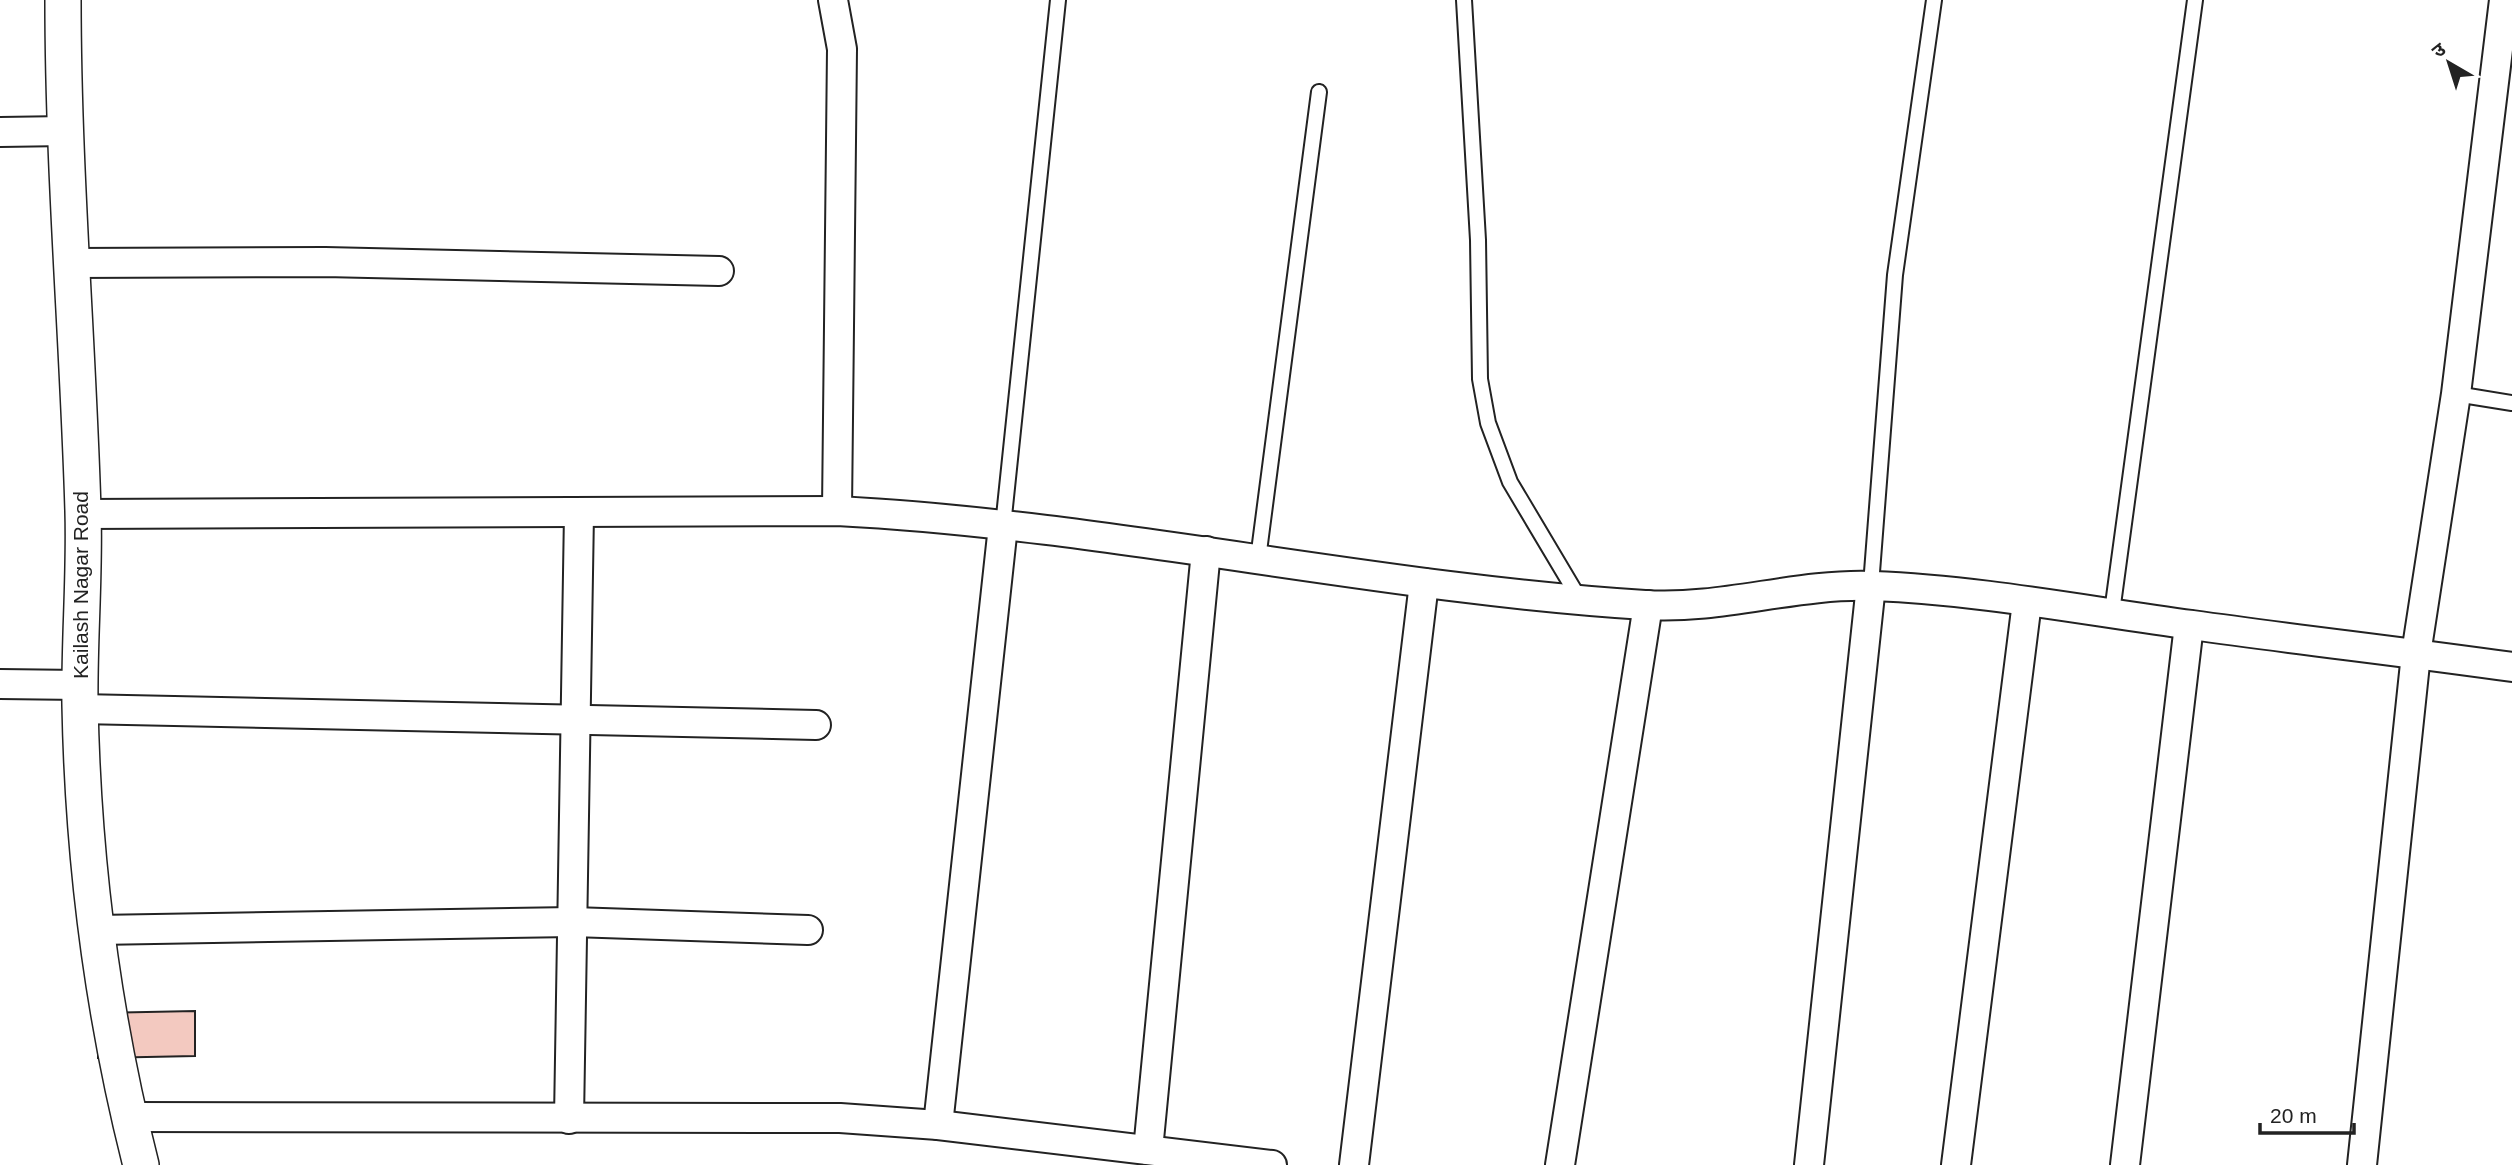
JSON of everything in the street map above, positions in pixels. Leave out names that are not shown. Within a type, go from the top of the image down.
[{"type":"street","name":"Kailash Nagar Road","points":[[63,0],[83,514],[80,697],[97,930],[129,1117],[141,1165]]},
{"type":"street","points":[[833,0],[842,49],[836,511]]},
{"type":"street","points":[[2362,1165],[2416,654],[2504,73],[2504,0]]},
{"type":"street","points":[[0,132],[66,131]]},
{"type":"street","points":[[72,263],[325,262],[719,271]]},
{"type":"street","points":[[83,514],[836,511],[922,516],[1206,551],[1424,583],[1648,605],[1711,604],[1787,591],[1871,585],[2112,612],[2189,625],[2512,667]]},
{"type":"street","points":[[569,1119],[579,513]]},
{"type":"street","points":[[939,1125],[1003,526]]},
{"type":"street","points":[[1148,1150],[1206,551]]},
{"type":"street","points":[[1354,1165],[1424,583]]},
{"type":"street","points":[[1809,1165],[1871,585]]},
{"type":"street","points":[[1956,1165],[2027,602]]},
{"type":"street","points":[[1560,1165],[1648,605]]},
{"type":"street","points":[[2125,1165],[2189,625]]},
{"type":"street","points":[[0,684],[80,697],[577,719],[816,725]]},
{"type":"street","points":[[97,930],[573,922],[808,930]]},
{"type":"street","points":[[129,1117],[840,1118],[939,1125],[1272,1165]]},
{"type":"lane","points":[[1003,526],[1058,0]]},
{"type":"lane","points":[[1464,0],[1478,240],[1480,379],[1488,423],[1510,482],[1579,598]]},
{"type":"lane","points":[[1871,585],[1895,275],[1934,0]]},
{"type":"lane","points":[[2112,612],[2195,0]]},
{"type":"lane","points":[[1258,559],[1319,92]]},
{"type":"lane","points":[[2456,394],[2512,403]]},
{"type":"building","points":[[195,1011],[195,1056],[98,1058],[98,1013]]}]
